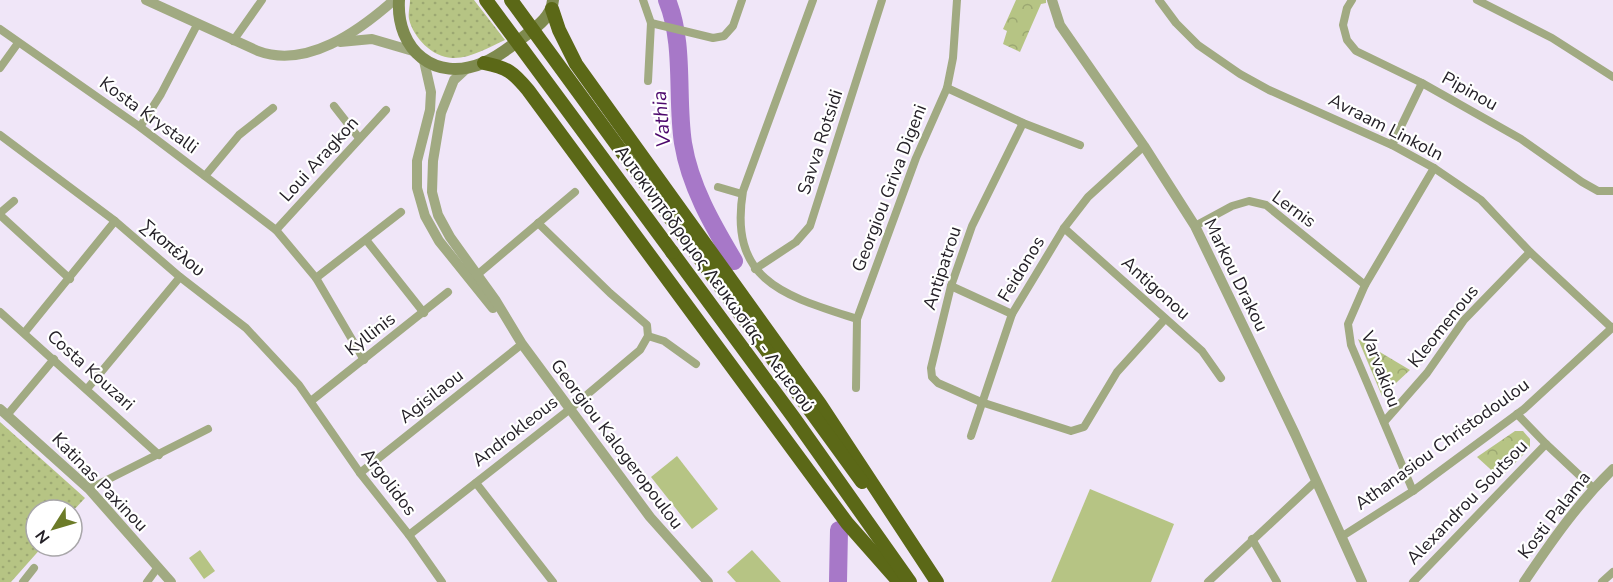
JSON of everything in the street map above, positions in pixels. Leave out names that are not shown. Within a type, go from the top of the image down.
[{"type":"highway","name":"Αυτοκινητόδρομος Λευκωσίας - Λεμεσού","points":[[486,0],[794,418],[910,582]]},
{"type":"highway","name":"Αυτοκινητόδρομος Λευκωσίας - Λεμεσού","points":[[511,0],[935,582]]},
{"type":"highway","points":[[553,5],[559,30],[576,64],[820,404],[935,582]]},
{"type":"highway","points":[[484,63],[504,68],[517,77],[528,90],[847,523],[899,582]]},
{"type":"main road","points":[[397,0],[401,29],[413,51],[424,61],[444,69],[467,68],[484,63],[537,27],[553,5]]},
{"type":"street","points":[[146,0],[233,41],[271,56],[287,58],[303,55],[332,43],[368,22],[397,0]]},
{"type":"street","points":[[233,41],[262,0]]},
{"type":"street","points":[[643,0],[651,23],[648,81]]},
{"type":"street","points":[[651,23],[713,38],[724,36],[733,26],[742,0]]},
{"type":"street","points":[[813,0],[742,194],[739,214],[744,243],[755,269],[768,283],[797,300],[857,319]]},
{"type":"street","name":"Savva Rotsidi","points":[[755,269],[796,242],[810,226],[882,0]]},
{"type":"street","name":"Georgiou Griva Digeni","points":[[856,388],[857,319],[916,158],[947,88],[957,0]]},
{"type":"street","name":"Markou Drakou","points":[[1052,0],[1060,25],[1144,146],[1195,226],[1362,582]]},
{"type":"street","name":"Avraam Linkoln","points":[[1159,0],[1176,23],[1198,45],[1240,74],[1269,90],[1392,145],[1434,168],[1481,200],[1530,252],[1612,327]]},
{"type":"street","name":"Pipinou","points":[[1352,0],[1347,8],[1343,25],[1347,40],[1356,51],[1422,83],[1521,139],[1582,182],[1598,190],[1613,191]]},
{"type":"street","points":[[1478,0],[1552,38],[1613,77]]},
{"type":"street","points":[[140,127],[161,94],[198,23]]},
{"type":"street","name":"Kosta Krystalli","points":[[0,29],[140,127],[276,230],[316,278],[364,360]]},
{"type":"street","points":[[332,43],[372,39],[413,51]]},
{"type":"street","points":[[0,68],[18,43]]},
{"type":"street","points":[[424,61],[431,92],[430,110],[417,161],[417,188],[425,216],[439,241],[491,306],[506,320]]},
{"type":"street","points":[[467,68],[454,80],[441,113],[433,161],[432,192],[438,215],[450,237],[496,301],[506,320]]},
{"type":"street","points":[[1392,145],[1422,83]]},
{"type":"street","points":[[947,88],[1023,123],[1080,145]]},
{"type":"street","points":[[334,106],[359,138]]},
{"type":"street","points":[[205,176],[239,135],[273,108]]},
{"type":"street","name":"Loui Aragkon","points":[[276,230],[386,110]]},
{"type":"street","name":"Antipatrou","points":[[981,402],[938,383],[932,377],[931,368],[951,285],[972,226],[1023,123]]},
{"type":"street","name":"Σκοπέλου","points":[[0,135],[115,221],[180,277],[246,328],[311,401]]},
{"type":"street","name":"Feidonos","points":[[971,436],[1012,314],[1064,228],[1088,197],[1144,146]]},
{"type":"street","name":"Varvakiou","points":[[1413,491],[1350,345],[1348,324],[1365,285],[1434,168]]},
{"type":"street","points":[[718,187],[742,194]]},
{"type":"street","points":[[477,275],[575,192]]},
{"type":"street","points":[[14,201],[0,214],[70,279]]},
{"type":"street","name":"Lernis","points":[[1195,226],[1232,206],[1249,201],[1266,206],[1365,285]]},
{"type":"street","points":[[316,278],[367,241],[401,212]]},
{"type":"street","points":[[26,332],[115,221]]},
{"type":"street","points":[[538,223],[610,293],[647,325],[648,336],[664,341],[696,364]]},
{"type":"street","name":"Antigonou","points":[[1064,228],[1202,351],[1221,378]]},
{"type":"street","points":[[367,241],[424,313]]},
{"type":"street","name":"Kleomenous","points":[[1384,422],[1427,373],[1464,320],[1530,252]]},
{"type":"street","points":[[87,389],[180,277]]},
{"type":"street","points":[[951,285],[1012,314]]},
{"type":"street","name":"Kyllinis","points":[[311,401],[448,292]]},
{"type":"street","name":"Costa Kouzari","points":[[0,312],[26,332],[159,454]]},
{"type":"street","points":[[981,402],[1071,431],[1084,427],[1117,372],[1165,319]]},
{"type":"street","name":"Georgiou Kalogeropoulou","points":[[506,320],[650,517],[708,582]]},
{"type":"street","name":"Athanasiou Christodoulou","points":[[1341,537],[1413,491],[1517,414],[1612,327]]},
{"type":"street","name":"Androkleous","points":[[409,535],[570,409],[640,350],[648,336]]},
{"type":"street","name":"Agisilaou","points":[[360,473],[522,344]]},
{"type":"street","points":[[4,412],[54,359]]},
{"type":"street","name":"Argolidos","points":[[311,401],[360,473],[409,535],[442,582]]},
{"type":"street","name":"Katinas Paxinou","points":[[4,412],[88,489],[171,582]]},
{"type":"street","points":[[1517,414],[1545,444],[1593,488]]},
{"type":"street","points":[[88,489],[208,429]]},
{"type":"street","name":"Alexandrou Soutsou","points":[[1413,582],[1545,444]]},
{"type":"street","name":"Kosti Palama","points":[[1524,582],[1556,534],[1593,488],[1613,469]]},
{"type":"street","points":[[1208,582],[1316,481]]},
{"type":"street","points":[[476,483],[553,582]]},
{"type":"street","points":[[1252,539],[1277,582]]},
{"type":"street","points":[[147,582],[158,567]]},
{"type":"street","points":[[23,582],[34,568]]},
{"type":"street","points":[[1602,582],[1613,573]]},
{"type":"green space","points":[[410,0],[474,0],[505,40],[466,57],[452,58],[437,54],[424,45],[411,26]]},
{"type":"green space","points":[[1016,0],[1046,0],[1046,3],[1041,4],[1020,52],[1003,44],[1007,31],[1003,29]]},
{"type":"green space","points":[[1358,339],[1410,370],[1382,396]]},
{"type":"green space","points":[[0,422],[85,498],[24,498],[24,558],[32,558],[11,582],[0,582]]},
{"type":"green space","points":[[1515,431],[1523,431],[1530,439],[1530,448],[1500,478],[1477,457]]},
{"type":"green space","points":[[677,456],[718,509],[692,529],[651,477]]},
{"type":"green space","points":[[1090,489],[1174,524],[1151,582],[1051,582]]},
{"type":"green space","points":[[200,550],[215,571],[204,579],[189,558]]},
{"type":"green space","points":[[752,550],[781,582],[736,582],[727,572]]},
{"type":"waterway","name":"Vathia","points":[[667,0],[676,34],[681,125],[686,159],[703,204],[734,261]]},
{"type":"waterway","name":"Vathia","points":[[838,582],[839,530]]}]
